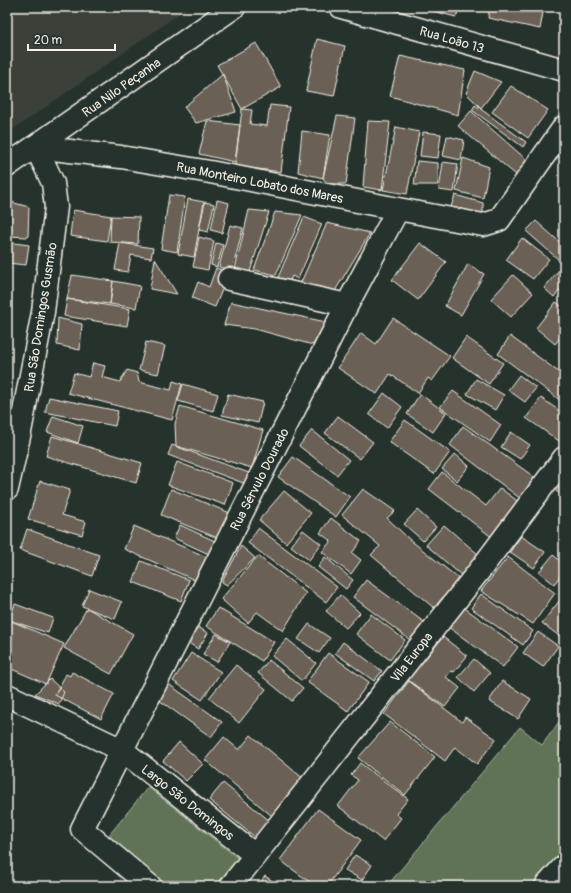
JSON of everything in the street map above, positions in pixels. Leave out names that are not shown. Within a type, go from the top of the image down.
[{"type":"street","name":"Rua Nilo Peçanha","points":[[7,166],[234,7]]},
{"type":"street","name":"Rua Loão 13","points":[[341,7],[564,70]]},
{"type":"street","name":"Rua Monteiro Lobato dos Mares","points":[[36,147],[121,157],[210,172],[483,225],[500,220],[564,127]]},
{"type":"street","name":"Rua São Domingos Gusmão","points":[[7,489],[20,432],[43,312],[56,207],[52,183],[36,147]]},
{"type":"street","name":"Rua Sérvulo Dourado","points":[[122,750],[346,305],[398,209]]},
{"type":"street","points":[[229,279],[346,305]]},
{"type":"street","name":"Vila Europa","points":[[231,886],[478,572],[564,458]]},
{"type":"street","name":"Largo São Domingos","points":[[7,695],[122,750],[255,855]]},
{"type":"street","points":[[122,750],[82,829],[150,886]]},
{"type":"street","points":[[546,886],[564,866]]},
{"type":"shaded area","points":[[7,7],[189,7],[7,134]]},
{"type":"green space","points":[[564,715],[564,863],[541,886],[387,886],[520,727],[542,745]]},
{"type":"green space","points":[[148,787],[240,860],[218,886],[164,886],[106,839]]},
{"type":"building","points":[[418,7],[460,7],[456,17]]},
{"type":"building","points":[[490,7],[544,7],[540,29],[488,18]]},
{"type":"building","points":[[317,39],[345,46],[334,96],[306,91]]},
{"type":"building","points":[[256,43],[281,87],[242,109],[217,65]]},
{"type":"building","points":[[400,56],[465,70],[458,115],[390,96]]},
{"type":"building","points":[[475,71],[501,82],[481,108],[466,93]]},
{"type":"building","points":[[223,74],[236,112],[196,123],[184,107]]},
{"type":"building","points":[[511,86],[548,110],[528,138],[492,112]]},
{"type":"building","points":[[270,105],[289,107],[281,172],[235,166],[242,109],[252,110],[250,124],[267,126]]},
{"type":"building","points":[[475,105],[526,142],[523,147],[472,110]]},
{"type":"building","points":[[471,111],[528,161],[516,175],[458,126]]},
{"type":"building","points":[[337,116],[355,118],[346,184],[328,184],[323,178]]},
{"type":"building","points":[[207,121],[240,125],[235,162],[199,154]]},
{"type":"building","points":[[368,121],[390,122],[382,190],[363,187]]},
{"type":"building","points":[[396,127],[419,132],[407,194],[383,190]]},
{"type":"building","points":[[302,131],[330,135],[323,178],[298,172]]},
{"type":"building","points":[[423,132],[441,134],[438,158],[420,156]]},
{"type":"building","points":[[447,136],[464,140],[461,160],[443,156]]},
{"type":"building","points":[[463,158],[489,167],[483,198],[456,191]]},
{"type":"building","points":[[417,161],[438,163],[438,185],[414,185]]},
{"type":"building","points":[[443,162],[458,164],[454,192],[439,190]]},
{"type":"building","points":[[169,195],[185,197],[177,252],[161,249]]},
{"type":"building","points":[[455,195],[483,203],[483,216],[451,207]]},
{"type":"building","points":[[188,199],[204,202],[194,257],[178,254]]},
{"type":"building","points":[[217,200],[229,203],[222,233],[211,230]]},
{"type":"building","points":[[7,201],[29,207],[28,237],[7,236]]},
{"type":"building","points":[[205,202],[214,204],[208,232],[199,230]]},
{"type":"building","points":[[73,210],[111,216],[107,241],[70,236]]},
{"type":"building","points":[[249,210],[269,212],[249,275],[235,269]]},
{"type":"building","points":[[275,212],[302,215],[276,275],[254,270]]},
{"type":"building","points":[[111,216],[139,217],[138,244],[110,242]]},
{"type":"building","points":[[304,217],[322,224],[298,279],[292,276],[287,288],[276,282]]},
{"type":"building","points":[[536,221],[564,246],[564,254],[559,260],[526,231]]},
{"type":"building","points":[[327,223],[370,233],[332,296],[298,289]]},
{"type":"building","points":[[230,225],[243,228],[232,271],[219,267]]},
{"type":"building","points":[[199,237],[214,241],[208,270],[193,267]]},
{"type":"building","points":[[522,238],[549,259],[533,279],[506,260]]},
{"type":"building","points":[[7,242],[29,245],[26,265],[7,263]]},
{"type":"building","points":[[120,243],[153,248],[151,258],[131,255],[128,272],[115,270]]},
{"type":"building","points":[[216,243],[223,245],[217,267],[211,265]]},
{"type":"building","points":[[420,243],[446,262],[418,300],[392,280]]},
{"type":"building","points":[[155,259],[177,294],[150,289]]},
{"type":"building","points":[[468,264],[484,274],[461,315],[445,306]]},
{"type":"building","points":[[564,264],[564,285],[554,297],[544,288]]},
{"type":"building","points":[[216,268],[229,273],[215,307],[192,298],[198,282],[209,287]]},
{"type":"building","points":[[72,275],[113,281],[110,304],[67,299]]},
{"type":"building","points":[[513,275],[533,293],[511,317],[491,299]]},
{"type":"building","points":[[113,281],[140,286],[136,308],[110,304]]},
{"type":"building","points":[[67,299],[130,309],[127,326],[64,316]]},
{"type":"building","points":[[231,302],[326,322],[313,345],[255,329],[224,325]]},
{"type":"building","points":[[556,302],[564,308],[564,333],[555,344],[536,328]]},
{"type":"building","points":[[58,318],[82,324],[80,350],[57,345]]},
{"type":"building","points":[[393,318],[450,356],[432,381],[428,378],[418,393],[390,374],[377,394],[338,368],[361,333],[376,344]]},
{"type":"building","points":[[510,336],[564,376],[564,403],[498,354]]},
{"type":"building","points":[[466,337],[503,363],[489,384],[452,358]]},
{"type":"building","points":[[146,342],[165,346],[158,374],[139,370]]},
{"type":"building","points":[[564,345],[564,355],[559,351]]},
{"type":"building","points":[[93,363],[105,366],[102,377],[120,382],[127,370],[137,373],[139,382],[171,390],[173,381],[182,384],[172,420],[68,393],[74,373],[89,377]]},
{"type":"building","points":[[519,375],[536,388],[525,402],[508,390]]},
{"type":"building","points":[[476,379],[504,395],[495,410],[467,394]]},
{"type":"building","points":[[183,384],[218,394],[213,411],[178,401]]},
{"type":"building","points":[[453,391],[501,425],[490,442],[440,407]]},
{"type":"building","points":[[384,393],[402,407],[387,428],[369,414]]},
{"type":"building","points":[[228,394],[263,402],[258,423],[222,415]]},
{"type":"building","points":[[420,394],[446,413],[433,432],[407,414]]},
{"type":"building","points":[[49,397],[118,411],[115,426],[45,412]]},
{"type":"building","points":[[541,398],[564,414],[564,441],[562,443],[526,418]]},
{"type":"building","points":[[180,406],[263,430],[252,468],[176,446],[175,424]]},
{"type":"building","points":[[53,416],[83,426],[78,443],[47,432]]},
{"type":"building","points":[[338,416],[373,442],[360,459],[325,433]]},
{"type":"building","points":[[405,420],[450,452],[434,474],[389,442]]},
{"type":"building","points":[[463,426],[537,479],[521,499],[450,445]]},
{"type":"building","points":[[312,430],[349,460],[337,475],[299,446]]},
{"type":"building","points":[[511,432],[530,445],[520,459],[501,447]]},
{"type":"building","points":[[52,436],[142,463],[136,483],[46,456]]},
{"type":"building","points":[[172,445],[249,473],[246,484],[168,455]]},
{"type":"building","points":[[455,454],[469,466],[457,481],[442,469]]},
{"type":"building","points":[[293,457],[350,497],[336,517],[278,477]]},
{"type":"building","points":[[177,462],[233,483],[225,505],[168,485]]},
{"type":"building","points":[[442,472],[486,506],[500,488],[520,503],[493,538],[429,489]]},
{"type":"building","points":[[564,480],[564,497],[556,491]]},
{"type":"building","points":[[40,481],[70,490],[62,515],[86,522],[82,535],[28,519]]},
{"type":"building","points":[[171,489],[230,513],[220,539],[161,515]]},
{"type":"building","points":[[363,489],[395,511],[387,518],[409,539],[463,582],[449,603],[443,597],[434,608],[371,555],[380,546],[342,515]]},
{"type":"building","points":[[284,491],[311,513],[286,543],[259,520]]},
{"type":"building","points":[[417,510],[436,527],[423,541],[404,524]]},
{"type":"building","points":[[331,518],[361,541],[352,553],[361,560],[351,574],[322,552],[331,541],[320,533]]},
{"type":"building","points":[[180,525],[217,542],[211,555],[174,538]]},
{"type":"building","points":[[444,525],[479,555],[461,575],[426,545]]},
{"type":"building","points":[[134,526],[207,557],[197,581],[124,549]]},
{"type":"building","points":[[258,528],[337,587],[326,602],[248,543]]},
{"type":"building","points":[[27,529],[99,555],[92,576],[20,550]]},
{"type":"building","points":[[303,530],[321,544],[309,560],[291,546]]},
{"type":"building","points":[[521,536],[545,552],[534,568],[510,552]]},
{"type":"building","points":[[241,546],[255,558],[227,585],[222,582]]},
{"type":"building","points":[[553,555],[564,564],[564,571],[554,584],[539,572]]},
{"type":"building","points":[[258,556],[306,593],[283,631],[257,612],[248,623],[221,599]]},
{"type":"building","points":[[325,557],[353,580],[346,589],[318,567]]},
{"type":"building","points":[[508,557],[555,593],[533,624],[481,591]]},
{"type":"building","points":[[141,561],[189,580],[181,601],[133,582]]},
{"type":"building","points":[[366,580],[428,625],[414,643],[353,597]]},
{"type":"building","points":[[89,589],[122,602],[115,619],[82,606]]},
{"type":"building","points":[[481,594],[533,631],[523,645],[471,608]]},
{"type":"building","points":[[340,595],[360,613],[346,628],[326,611]]},
{"type":"building","points":[[564,595],[564,638],[563,639],[542,623]]},
{"type":"building","points":[[15,604],[53,618],[48,633],[9,620]]},
{"type":"building","points":[[462,606],[518,647],[503,667],[447,626]]},
{"type":"building","points":[[87,608],[133,634],[111,674],[64,648]]},
{"type":"building","points":[[218,608],[274,642],[262,661],[206,626]]},
{"type":"building","points":[[371,614],[405,640],[390,660],[356,634]]},
{"type":"building","points":[[7,619],[64,644],[46,684],[7,667]]},
{"type":"building","points":[[309,624],[330,638],[319,653],[298,639]]},
{"type":"building","points":[[196,626],[208,633],[198,649],[187,642]]},
{"type":"building","points":[[538,632],[558,646],[543,667],[523,653]]},
{"type":"building","points":[[216,634],[230,642],[217,662],[203,654]]},
{"type":"building","points":[[443,637],[467,656],[454,672],[451,671],[446,677],[460,688],[445,707],[408,680]]},
{"type":"building","points":[[287,639],[316,663],[302,681],[272,656]]},
{"type":"building","points":[[343,642],[382,671],[374,681],[335,653]]},
{"type":"building","points":[[191,653],[221,672],[202,700],[173,681]]},
{"type":"building","points":[[328,653],[369,682],[348,711],[307,682]]},
{"type":"building","points":[[474,659],[490,673],[474,692],[458,677]]},
{"type":"building","points":[[269,660],[303,688],[292,701],[258,673]]},
{"type":"building","points":[[236,665],[266,689],[239,723],[209,698]]},
{"type":"building","points":[[72,672],[114,694],[101,719],[55,695],[66,674],[70,676]]},
{"type":"building","points":[[50,679],[64,692],[59,704],[35,694]]},
{"type":"building","points":[[409,681],[462,722],[465,717],[496,739],[477,764],[455,747],[445,761],[384,714]]},
{"type":"building","points":[[502,681],[531,699],[518,719],[489,701]]},
{"type":"building","points":[[167,683],[222,722],[211,737],[156,698]]},
{"type":"building","points":[[390,722],[435,757],[405,795],[358,758]]},
{"type":"building","points":[[251,735],[305,780],[289,795],[272,816],[205,760],[224,737],[239,750]]},
{"type":"building","points":[[179,742],[203,764],[186,781],[163,761]]},
{"type":"building","points":[[360,763],[408,799],[396,814],[401,818],[383,841],[338,806],[358,780],[351,775]]},
{"type":"building","points":[[223,783],[270,821],[256,838],[209,800]]},
{"type":"building","points":[[318,809],[361,840],[327,886],[315,886],[280,860]]},
{"type":"building","points":[[355,855],[372,865],[362,880],[345,870]]},
{"type":"building","points":[[265,876],[280,886],[258,886]]}]
